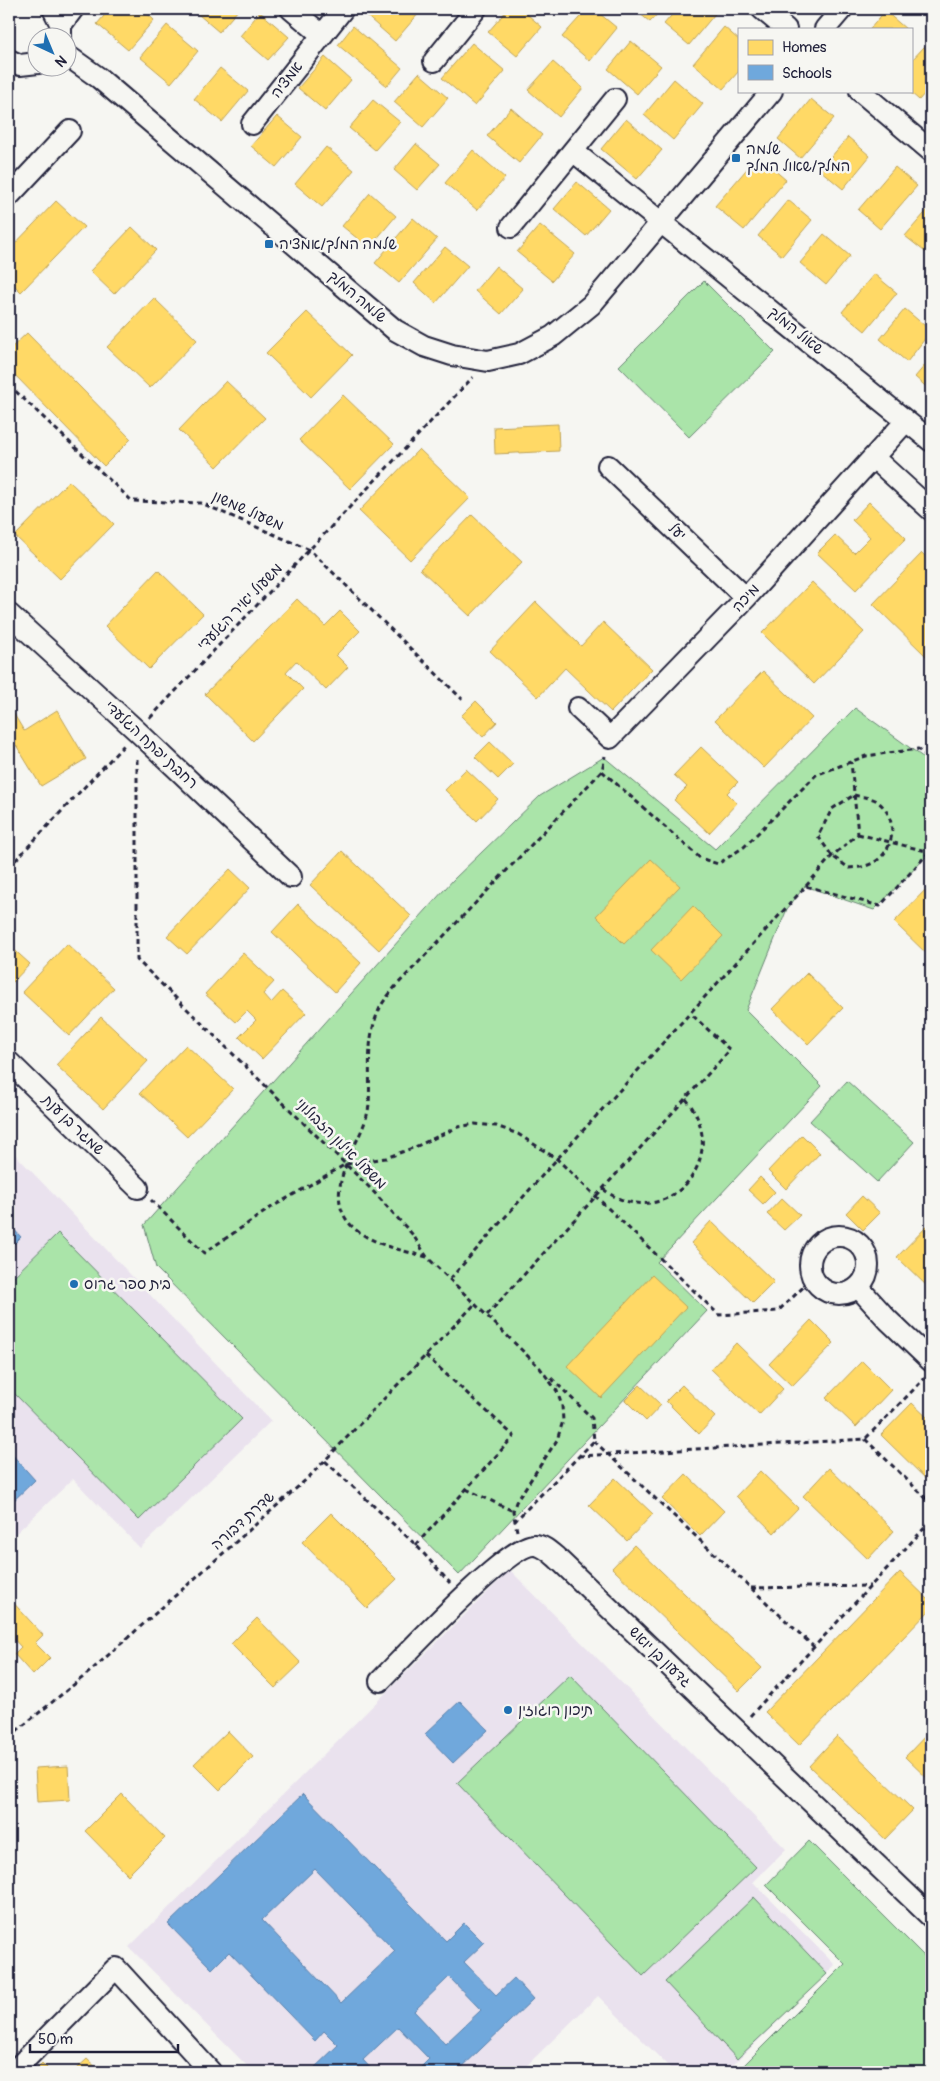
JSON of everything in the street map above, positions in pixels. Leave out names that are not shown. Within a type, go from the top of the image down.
[{"type":"street","points":[[58,24],[73,9]]},
{"type":"street","points":[[291,9],[322,35]]},
{"type":"street","name":"אמציה","points":[[252,124],[343,9]]},
{"type":"street","points":[[762,9],[785,28]]},
{"type":"street","points":[[826,28],[842,9]]},
{"type":"street","points":[[434,61],[467,12]]},
{"type":"street","name":"שלמה המלך","points":[[78,63],[107,84],[395,330],[424,346],[452,355],[488,361],[518,354],[553,336],[591,305],[771,92]]},
{"type":"street","points":[[861,92],[931,151]]},
{"type":"street","points":[[511,227],[615,100]]},
{"type":"street","points":[[9,196],[70,131]]},
{"type":"street","points":[[573,151],[660,222]]},
{"type":"street","name":"שאול המלך","points":[[660,222],[931,441]]},
{"type":"street","name":"מיכה","points":[[610,738],[746,598],[906,421]]},
{"type":"street","points":[[874,458],[931,510]]},
{"type":"street","name":"יעל","points":[[608,466],[746,598]]},
{"type":"street","name":"רחבת יפתח הגלעדי","points":[[9,614],[137,731],[291,877]]},
{"type":"street","points":[[578,708],[610,738]]},
{"type":"street","name":"שמגר בן ענת","points":[[9,1062],[138,1188]]},
{"type":"street","points":[[843,1236],[857,1241],[867,1257],[868,1271],[858,1287],[845,1294],[835,1294],[822,1289],[813,1278],[810,1264],[817,1246],[829,1237],[843,1236]]},
{"type":"street","points":[[858,1287],[888,1320],[931,1361]]},
{"type":"street","name":"גדעון בן יואש","points":[[525,1547],[532,1545],[540,1546],[556,1558],[931,1917]]},
{"type":"street","points":[[380,1681],[499,1565],[525,1547]]},
{"type":"street","points":[[13,2072],[116,1968],[211,2072]]},
{"type":"path","name":"משעול יאיר הגלעדי","points":[[9,867],[488,361]]},
{"type":"path","name":"משעול שמשון","points":[[9,385],[132,501],[201,503],[310,550],[462,699]]},
{"type":"path","name":"משעול אילון הזבולוני","points":[[137,731],[137,960],[346,1164],[413,1235],[427,1257],[540,1368],[557,1391],[562,1406],[563,1422],[557,1440],[521,1491],[513,1511],[514,1522],[525,1547]]},
{"type":"path","points":[[427,1257],[395,1249],[373,1240],[350,1224],[341,1212],[338,1201],[338,1186],[346,1164],[362,1132],[369,1105],[369,1054],[378,1010],[394,988],[602,771],[610,738]]},
{"type":"path","points":[[602,771],[700,858],[718,864],[744,847],[816,775],[866,756],[918,749],[931,759]]},
{"type":"path","points":[[851,762],[858,834]]},
{"type":"path","points":[[854,795],[876,800],[890,816],[893,834],[890,841],[884,855],[866,866],[849,868],[832,856],[818,836],[832,809],[854,795]]},
{"type":"path","points":[[806,886],[880,906],[930,851],[858,834]]},
{"type":"path","points":[[450,1279],[832,856],[858,834]]},
{"type":"path","points":[[487,1315],[730,1050],[690,1013]]},
{"type":"path","points":[[603,1189],[624,1200],[643,1203],[670,1196],[686,1185],[697,1170],[704,1142],[697,1115],[686,1098]]},
{"type":"path","points":[[138,1188],[204,1253],[272,1207],[346,1164],[386,1158],[415,1148],[458,1128],[475,1124],[496,1126],[518,1134],[557,1159],[597,1195],[719,1315],[778,1311],[813,1278]]},
{"type":"path","name":"שדרת דבורה","points":[[9,1737],[87,1674],[325,1461],[475,1304]]},
{"type":"path","points":[[416,1545],[514,1436],[425,1355]]},
{"type":"path","points":[[540,1368],[592,1418],[594,1441],[814,1647]]},
{"type":"path","points":[[579,1456],[864,1439],[931,1371]]},
{"type":"path","points":[[864,1439],[931,1503]]},
{"type":"path","points":[[514,1522],[594,1441]]},
{"type":"path","points":[[325,1461],[416,1545],[464,1598]]},
{"type":"path","points":[[466,1489],[513,1511]]},
{"type":"path","points":[[736,1730],[931,1521]]},
{"type":"path","points":[[750,1588],[870,1586]]},
{"type":"shaded area","name":"בית ספר גרוס","points":[[9,1148],[271,1421],[140,1548],[73,1479],[9,1540]]},
{"type":"shaded area","name":"תיכון רוגוזין","points":[[510,1570],[786,1849],[753,1882],[835,1965],[726,2072],[674,2072],[598,1996],[520,2072],[253,2072],[129,1947]]},
{"type":"green space","points":[[704,281],[775,352],[689,437],[619,366]]},
{"type":"green space","points":[[855,708],[931,763],[931,852],[874,910],[805,886],[787,909],[746,1010],[822,1086],[657,1262],[707,1311],[459,1575],[156,1268],[144,1225],[453,880],[540,796],[604,757],[715,849]]},
{"type":"green space","points":[[847,1081],[914,1142],[877,1182],[810,1121]]},
{"type":"green space","name":"בית ספר גרוס","points":[[58,1233],[242,1419],[139,1520],[9,1388],[9,1281]]},
{"type":"green space","points":[[570,1675],[756,1867],[643,1976],[457,1783]]},
{"type":"green space","points":[[809,1841],[931,1963],[931,2072],[737,2072],[845,1964],[766,1885]]},
{"type":"green space","points":[[754,1897],[827,1974],[737,2059],[665,1982]]},
{"type":"building: Homes","points":[[110,9],[142,9],[154,20],[128,50],[97,24]]},
{"type":"building: Homes","points":[[192,9],[239,9],[219,32]]},
{"type":"building: Homes","points":[[365,9],[414,9],[419,13],[395,41],[362,12]]},
{"type":"building: Homes","points":[[508,9],[521,9],[542,27],[517,56],[488,32]]},
{"type":"building: Homes","points":[[587,9],[594,9],[617,28],[590,61],[562,37]]},
{"type":"building: Homes","points":[[634,9],[662,9],[650,22]]},
{"type":"building: Homes","points":[[677,9],[719,9],[689,45],[664,24]]},
{"type":"building: Homes","points":[[885,11],[905,28],[871,28]]},
{"type":"building: Homes","points":[[260,12],[289,37],[268,60],[240,36]]},
{"type":"building: Homes","points":[[167,25],[198,51],[171,83],[140,57]]},
{"type":"building: Homes","points":[[353,26],[402,68],[387,86],[338,45]]},
{"type":"building: Homes","points":[[724,27],[738,39],[738,72],[723,89],[693,64]]},
{"type":"building: Homes","points":[[631,41],[661,66],[637,94],[608,69]]},
{"type":"building: Homes","points":[[472,43],[505,71],[475,106],[442,78]]},
{"type":"building: Homes","points":[[924,47],[931,53],[931,86],[919,100],[910,92],[912,92],[912,60]]},
{"type":"building: Homes","points":[[325,57],[351,80],[325,111],[298,88]]},
{"type":"building: Homes","points":[[553,62],[583,88],[559,117],[528,90]]},
{"type":"building: Homes","points":[[220,68],[248,91],[222,122],[194,99]]},
{"type":"building: Homes","points":[[419,73],[448,98],[423,127],[394,102]]},
{"type":"building: Homes","points":[[674,79],[703,104],[673,140],[644,115]]},
{"type":"building: Homes","points":[[811,99],[834,118],[800,158],[778,139]]},
{"type":"building: Homes","points":[[373,100],[400,122],[375,150],[349,128]]},
{"type":"building: Homes","points":[[511,108],[542,135],[519,163],[487,136]]},
{"type":"building: Homes","points":[[277,116],[302,137],[276,167],[251,146]]},
{"type":"building: Homes","points":[[626,119],[662,150],[637,179],[601,149]]},
{"type":"building: Homes","points":[[848,137],[870,156],[843,189],[820,170]]},
{"type":"building: Homes","points":[[416,144],[440,164],[417,190],[394,170]]},
{"type":"building: Homes","points":[[326,147],[354,170],[322,207],[295,184]]},
{"type":"building: Homes","points":[[473,150],[505,178],[477,210],[445,183]]},
{"type":"building: Homes","points":[[758,156],[786,180],[744,230],[715,206]]},
{"type":"building: Homes","points":[[895,167],[917,186],[880,229],[858,210]]},
{"type":"building: Homes","points":[[577,182],[609,209],[586,236],[554,209]]},
{"type":"building: Homes","points":[[370,193],[396,216],[369,248],[342,226]]},
{"type":"building: Homes","points":[[788,200],[812,220],[782,256],[758,236]]},
{"type":"building: Homes","points":[[56,201],[84,227],[21,292],[9,280],[9,250]]},
{"type":"building: Homes","points":[[931,206],[931,253],[929,255],[905,236]]},
{"type":"building: Homes","points":[[413,218],[437,239],[399,283],[375,263]]},
{"type":"building: Homes","points":[[540,225],[575,254],[552,281],[517,252]]},
{"type":"building: Homes","points":[[132,227],[156,250],[114,294],[90,271]]},
{"type":"building: Homes","points":[[824,234],[850,256],[826,285],[800,263]]},
{"type":"building: Homes","points":[[445,247],[468,266],[436,303],[414,283]]},
{"type":"building: Homes","points":[[496,266],[523,289],[501,314],[475,291]]},
{"type":"building: Homes","points":[[874,274],[897,293],[865,331],[842,312]]},
{"type":"building: Homes","points":[[154,298],[197,340],[150,388],[107,347]]},
{"type":"building: Homes","points":[[905,309],[931,331],[907,362],[880,339]]},
{"type":"building: Homes","points":[[307,312],[352,355],[311,397],[266,353]]},
{"type":"building: Homes","points":[[27,333],[131,439],[104,466],[9,369],[9,350]]},
{"type":"building: Homes","points":[[931,358],[931,391],[915,377]]},
{"type":"building: Homes","points":[[226,381],[265,418],[217,467],[179,430]]},
{"type":"building: Homes","points":[[343,395],[394,444],[350,489],[299,440]]},
{"type":"building: Homes","points":[[558,424],[559,451],[495,454],[494,427]]},
{"type":"building: Homes","points":[[419,449],[470,498],[410,560],[359,511]]},
{"type":"building: Homes","points":[[69,481],[114,524],[60,579],[15,536]]},
{"type":"building: Homes","points":[[869,502],[906,538],[856,590],[817,553],[835,535],[854,553],[870,537],[852,520]]},
{"type":"building: Homes","points":[[472,515],[522,562],[470,616],[420,569]]},
{"type":"building: Homes","points":[[922,553],[931,562],[931,657],[929,659],[873,604]]},
{"type":"building: Homes","points":[[158,570],[203,614],[149,669],[105,626]]},
{"type":"building: Homes","points":[[812,582],[864,632],[814,684],[762,633]]},
{"type":"building: Homes","points":[[297,599],[325,626],[340,611],[360,631],[336,655],[348,667],[326,690],[296,661],[286,672],[303,689],[253,741],[205,694]]},
{"type":"building: Homes","points":[[536,602],[581,646],[603,622],[652,669],[611,712],[565,668],[538,697],[490,651]]},
{"type":"building: Homes","points":[[763,671],[812,718],[764,768],[715,720]]},
{"type":"building: Homes","points":[[476,701],[497,722],[483,737],[461,716]]},
{"type":"building: Homes","points":[[9,706],[24,731],[57,710],[86,759],[41,786],[16,745],[9,749]]},
{"type":"building: Homes","points":[[490,742],[513,764],[498,779],[475,757]]},
{"type":"building: Homes","points":[[701,747],[738,782],[727,793],[737,803],[709,833],[674,800],[687,787],[674,775]]},
{"type":"building: Homes","points":[[466,769],[498,799],[477,821],[445,790]]},
{"type":"building: Homes","points":[[342,851],[411,916],[379,950],[310,885]]},
{"type":"building: Homes","points":[[651,859],[680,886],[624,944],[596,916]]},
{"type":"building: Homes","points":[[230,869],[250,888],[187,954],[167,936]]},
{"type":"building: Homes","points":[[931,884],[931,958],[894,922]]},
{"type":"building: Homes","points":[[298,904],[361,963],[335,992],[272,932]]},
{"type":"building: Homes","points":[[693,906],[723,936],[681,979],[651,950]]},
{"type":"building: Homes","points":[[67,944],[114,988],[69,1036],[22,992]]},
{"type":"building: Homes","points":[[9,945],[30,964],[9,986]]},
{"type":"building: Homes","points":[[243,953],[274,982],[263,994],[271,1003],[282,991],[306,1013],[262,1059],[239,1037],[256,1020],[247,1011],[236,1022],[205,994]]},
{"type":"building: Homes","points":[[807,973],[843,1008],[808,1044],[772,1009]]},
{"type":"building: Homes","points":[[101,1017],[148,1061],[103,1109],[56,1065]]},
{"type":"building: Homes","points":[[186,1045],[233,1089],[187,1137],[140,1093]]},
{"type":"building: Homes","points":[[802,1135],[820,1153],[786,1189],[768,1171]]},
{"type":"building: Homes","points":[[760,1177],[775,1192],[763,1204],[748,1190]]},
{"type":"building: Homes","points":[[862,1196],[880,1213],[863,1230],[846,1213]]},
{"type":"building: Homes","points":[[782,1198],[800,1215],[784,1230],[767,1214]]},
{"type":"building: Homes","points":[[711,1221],[774,1282],[753,1303],[691,1243]]},
{"type":"building: Homes","points":[[931,1222],[931,1290],[897,1257]]},
{"type":"building: Homes","points":[[652,1275],[686,1307],[601,1398],[567,1366]]},
{"type":"building: Homes","points":[[811,1320],[834,1343],[792,1386],[769,1364]]},
{"type":"building: Homes","points":[[736,1343],[783,1389],[759,1415],[711,1369]]},
{"type":"building: Homes","points":[[862,1361],[891,1390],[856,1427],[826,1398]]},
{"type":"building: Homes","points":[[640,1385],[661,1405],[646,1421],[625,1400]]},
{"type":"building: Homes","points":[[682,1385],[715,1417],[699,1434],[666,1401]]},
{"type":"building: Homes","points":[[912,1403],[931,1421],[931,1484],[881,1435]]},
{"type":"building: Homes","points":[[829,1468],[894,1531],[868,1559],[803,1496]]},
{"type":"building: Homes","points":[[760,1471],[798,1508],[774,1533],[736,1496]]},
{"type":"building: Homes","points":[[686,1474],[724,1511],[700,1536],[662,1499]]},
{"type":"building: Homes","points":[[615,1478],[653,1514],[627,1541],[589,1505]]},
{"type":"building: Homes","points":[[331,1513],[397,1579],[367,1608],[302,1542]]},
{"type":"building: Homes","points":[[634,1545],[762,1668],[739,1691],[612,1568]]},
{"type":"building: Homes","points":[[900,1572],[931,1602],[931,1609],[799,1745],[765,1712]]},
{"type":"building: Homes","points":[[9,1598],[43,1635],[35,1643],[50,1658],[33,1675],[14,1654],[21,1647],[9,1634]]},
{"type":"building: Homes","points":[[257,1618],[301,1663],[275,1688],[231,1644]]},
{"type":"building: Homes","points":[[931,1730],[931,1782],[905,1757]]},
{"type":"building: Homes","points":[[228,1731],[253,1757],[220,1790],[194,1764]]},
{"type":"building: Homes","points":[[837,1736],[913,1810],[885,1839],[809,1766]]},
{"type":"building: Homes","points":[[68,1766],[70,1800],[37,1802],[35,1768]]},
{"type":"building: Homes","points":[[122,1794],[165,1838],[128,1875],[85,1831]]},
{"type":"building: Homes","points":[[87,2059],[101,2072],[73,2072]]},
{"type":"building: Homes","points":[[42,2063],[51,2072],[33,2072]]},
{"type":"building: Schools","points":[[9,1224],[21,1237],[9,1249]]},
{"type":"building: Schools","points":[[9,1451],[35,1480],[9,1505]]},
{"type":"building: Schools","points":[[460,1701],[488,1730],[453,1763],[425,1734]]},
{"type":"building: Schools","points":[[303,1794],[446,1941],[464,1923],[484,1943],[464,1962],[496,1995],[514,1978],[533,1999],[457,2072],[416,2072],[429,2059],[398,2027],[363,2060],[374,2072],[310,2072],[338,2045],[324,2031],[315,2041],[229,1952],[212,1969],[168,1924]],"holes":[[[315,1869],[395,1951],[341,2003],[262,1920]],[[449,1977],[481,2010],[445,2044],[414,2011]]]},
{"type":"place","name":"שלמה המלך/שאול המלך","points":[[736,158]]},
{"type":"place","name":"שלמה המלך/אמציה","points":[[269,244]]},
{"type":"place","name":"בית ספר גרוס","points":[[74,1284]]},
{"type":"place","name":"תיכון רוגוזין","points":[[508,1710]]}]
